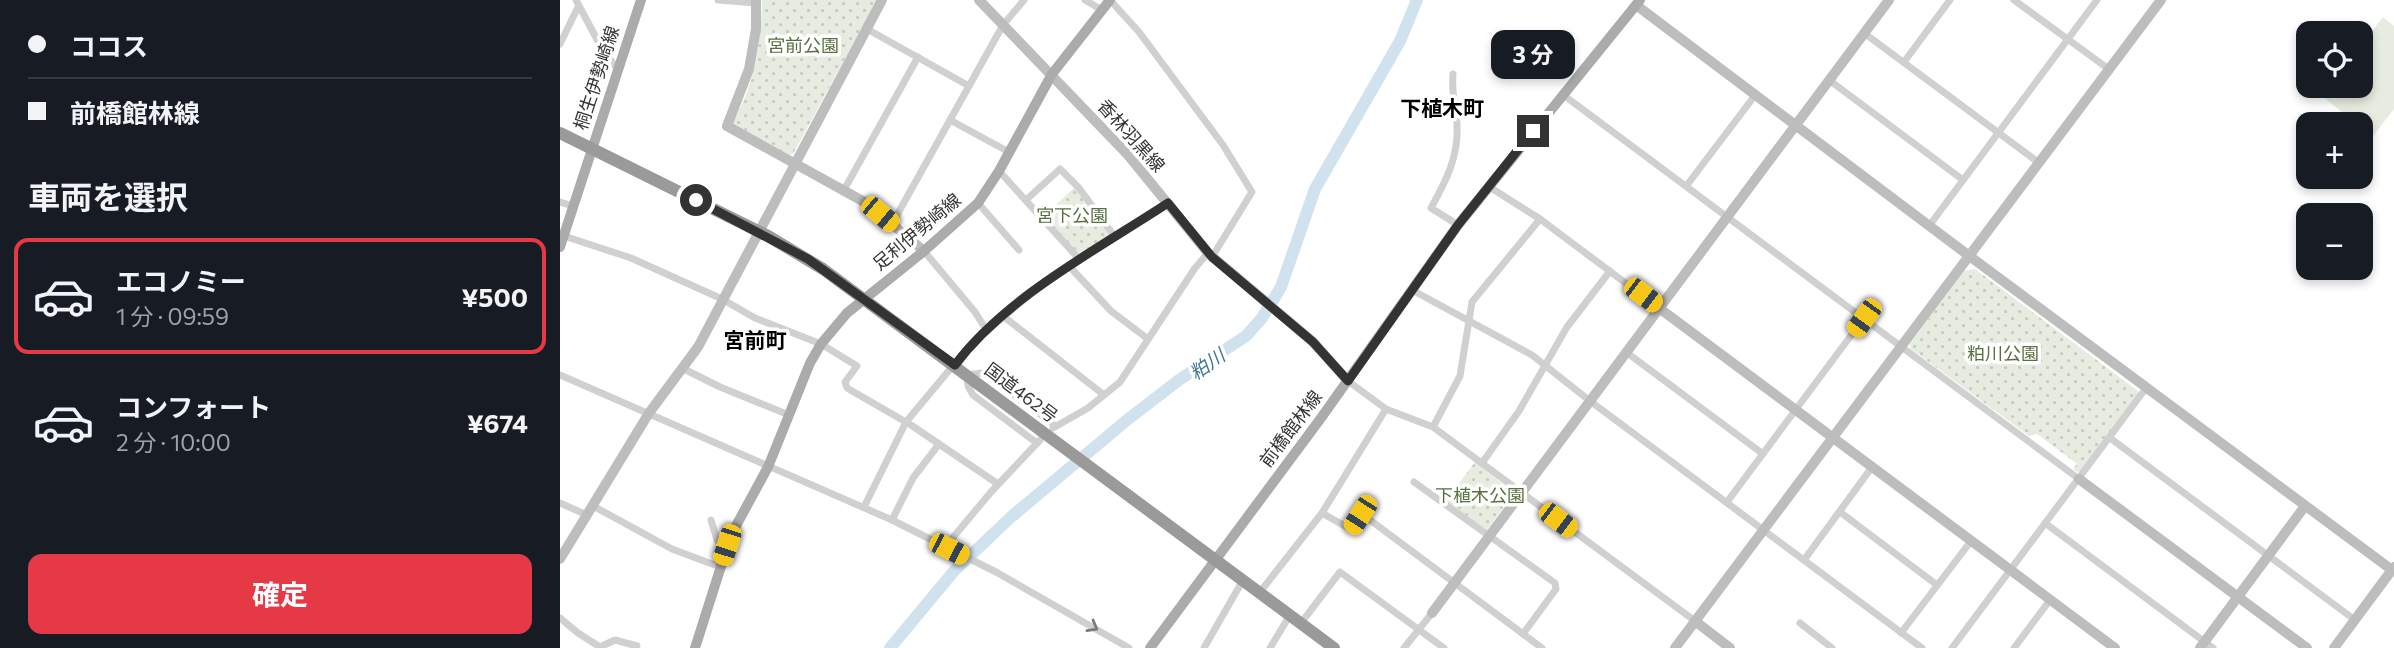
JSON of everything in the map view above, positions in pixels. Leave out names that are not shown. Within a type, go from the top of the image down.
[{"type":"highway","name":"国道462号","points":[[560,133],[758,231],[816,264],[1334,648]]},
{"type":"main road","name":"桐生伊勢崎線","points":[[560,247],[641,0]]},
{"type":"main road","name":"前橋館林線","points":[[1150,648],[1348,381],[1458,225],[1638,2]]},
{"type":"main road","name":"足利伊勢崎線","points":[[695,648],[727,545],[768,467],[821,344],[840,319],[978,203],[999,172],[1052,74],[1109,4]]},
{"type":"street","points":[[718,0],[756,2],[749,69],[727,126],[868,204],[924,251],[967,302],[987,331]]},
{"type":"street","points":[[560,559],[649,413],[698,347],[883,0]]},
{"type":"street","name":"香林羽黒線","points":[[979,0],[1128,155],[1210,255],[1313,342],[1348,381]]},
{"type":"street","points":[[892,224],[1003,25],[1024,0]]},
{"type":"street","points":[[947,548],[998,484],[1039,442],[970,390],[967,375],[987,375],[1055,427],[1120,382],[1195,268],[1210,255],[1252,192],[1223,145],[1139,32],[1109,4],[1085,0]]},
{"type":"street","points":[[1404,648],[1889,0]]},
{"type":"street","points":[[1904,62],[1950,0]]},
{"type":"street","points":[[2014,0],[2109,71]]},
{"type":"street","points":[[1929,226],[2097,0]]},
{"type":"street","points":[[1675,648],[2161,0]]},
{"type":"street","points":[[1638,2],[1968,256],[2393,570],[2334,648]]},
{"type":"street","points":[[577,3],[601,47],[619,71]]},
{"type":"street","points":[[560,44],[577,3]]},
{"type":"street","points":[[867,29],[970,86]]},
{"type":"street","points":[[1864,33],[2038,162]]},
{"type":"street","points":[[844,190],[918,57]]},
{"type":"street","points":[[1453,74],[1457,123],[1455,158],[1431,208],[1458,225]]},
{"type":"street","points":[[1829,80],[1963,180]]},
{"type":"street","points":[[1562,94],[2307,648]]},
{"type":"street","points":[[1687,185],[1756,94]]},
{"type":"street","points":[[950,120],[1009,152]]},
{"type":"street","points":[[1026,200],[1060,169],[1079,188],[1115,237]]},
{"type":"street","points":[[999,172],[1080,260]]},
{"type":"street","points":[[1488,186],[1540,219],[2115,648]]},
{"type":"street","points":[[560,202],[573,206]]},
{"type":"street","points":[[978,203],[1019,250]]},
{"type":"street","points":[[864,507],[906,422],[971,344],[1035,290],[1168,203]]},
{"type":"street","points":[[1433,427],[1460,376],[1472,302],[1540,219]]},
{"type":"street","points":[[564,236],[631,258],[722,299],[755,318],[821,344],[857,366],[845,382],[846,388],[906,422],[998,484]]},
{"type":"street","points":[[1070,267],[1111,311],[1149,339]]},
{"type":"street","points":[[1482,463],[1519,411],[1567,327],[1610,271]]},
{"type":"street","points":[[1412,290],[1532,355],[1922,648]]},
{"type":"street","points":[[1003,316],[1104,395]]},
{"type":"street","points":[[1727,502],[1864,318]]},
{"type":"street","points":[[1626,352],[1763,454]]},
{"type":"street","points":[[682,368],[720,387],[789,415]]},
{"type":"street","points":[[560,375],[892,520],[996,572],[1129,648]]},
{"type":"street","points":[[1348,381],[1386,409],[1433,427],[1730,648]]},
{"type":"street","points":[[1952,648],[2146,388]]},
{"type":"street","points":[[1260,592],[1322,513],[1386,409]]},
{"type":"street","points":[[2110,438],[2355,620]]},
{"type":"street","points":[[892,520],[913,478],[939,444]]},
{"type":"street","points":[[1804,560],[1872,467]]},
{"type":"street","points":[[1414,482],[1555,583],[1556,589],[1523,634]]},
{"type":"street","points":[[560,503],[590,511],[672,549],[720,567]]},
{"type":"street","points":[[2045,523],[2206,646],[2238,597],[2305,506]]},
{"type":"street","points":[[1840,512],[1937,585]]},
{"type":"street","points":[[1322,513],[1350,529],[1362,514],[1542,648]]},
{"type":"street","points":[[711,520],[717,540],[727,545]]},
{"type":"street","points":[[1901,633],[1971,541]]},
{"type":"street","points":[[1301,624],[1340,572],[1444,648]]},
{"type":"street","points":[[1204,648],[1243,580]]},
{"type":"street","points":[[2016,647],[2050,600]]},
{"type":"street","points":[[1270,648],[1290,615]]},
{"type":"street","points":[[560,618],[600,647],[615,640],[637,646]]},
{"type":"street","points":[[1800,623],[1832,648]]},
{"type":"green space","name":"宮前公園","points":[[762,0],[877,0],[793,154],[790,155],[733,122],[752,78]]},
{"type":"green space","points":[[2383,17],[2394,26],[2394,109],[2373,136],[2373,112],[2342,112],[2324,98],[2373,98],[2373,30]]},
{"type":"green space","name":"宮下公園","points":[[1075,187],[1109,234],[1108,238],[1083,254],[1078,253],[1044,216]]},
{"type":"green space","name":"粕川公園","points":[[1975,269],[2138,391],[2081,471],[2073,469],[2077,464],[2037,434],[2029,436],[1910,348],[1910,344],[1964,271]]},
{"type":"green space","name":"下植木公園","points":[[1475,462],[1514,493],[1487,530],[1446,501]]},
{"type":"waterway","name":"粕川","points":[[890,648],[954,571],[1011,517],[1127,420],[1179,380],[1246,336],[1262,318],[1281,287],[1315,189],[1400,41],[1417,0]]},
{"type":"district","name":"下植木町","points":[[1442,109]]},
{"type":"district","name":"宮前町","points":[[755,341]]},
{"type":"route","points":[[696,200],[808,259],[955,365],[971,344],[1029,294],[1168,203],[1212,257],[1313,342],[1348,381],[1458,225],[1533,131]]}]
